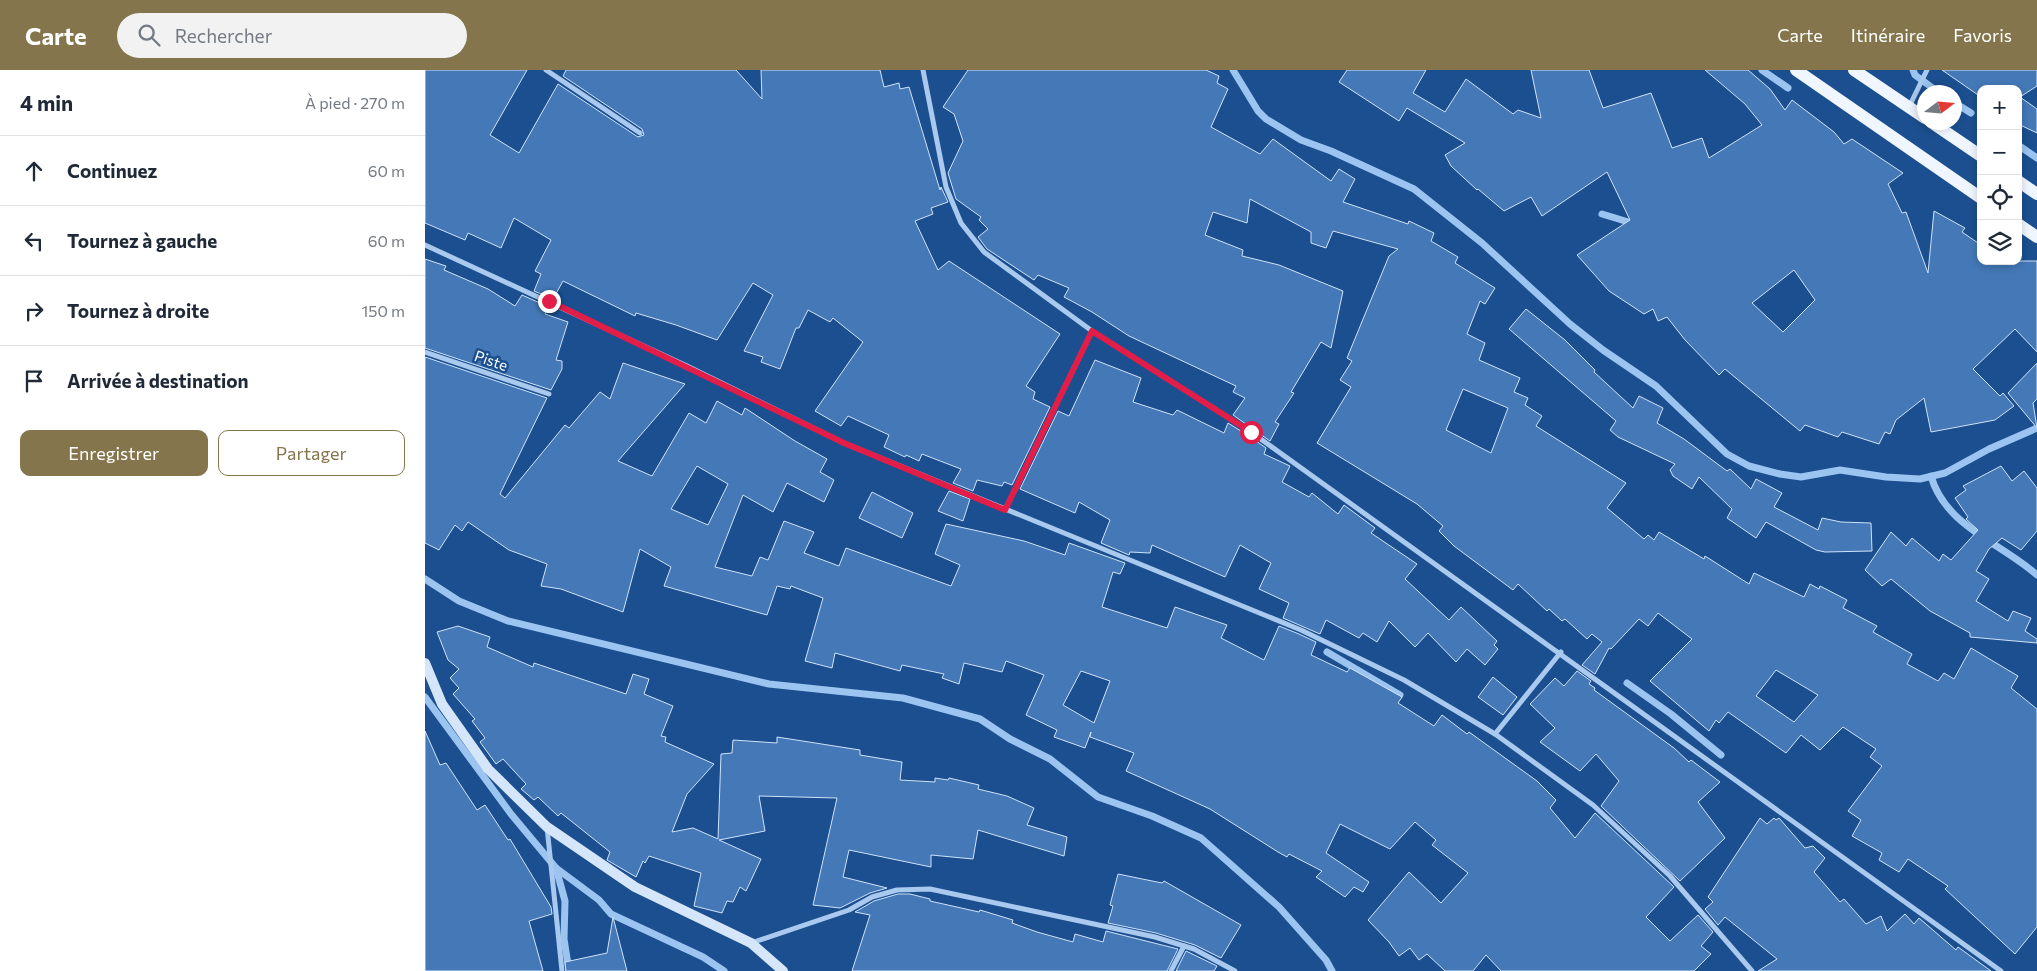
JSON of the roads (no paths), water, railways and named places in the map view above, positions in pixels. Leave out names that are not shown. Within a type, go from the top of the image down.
[{"type":"main road","points":[[1796,70],[1977,195]]},
{"type":"main road","points":[[1854,70],[1917,112]]},
{"type":"main road","points":[[1943,130],[1977,153]]},
{"type":"main road","points":[[2022,184],[2037,194]]},
{"type":"main road","points":[[2022,227],[2037,237]]},
{"type":"main road","points":[[425,663],[442,704],[488,769],[547,827],[635,887],[751,943],[783,971]]},
{"type":"street","points":[[546,70],[640,133]]},
{"type":"street","points":[[923,70],[946,187],[961,223],[984,252],[1092,331],[1251,432],[1561,652],[2001,971]]},
{"type":"street","points":[[1909,107],[1927,70]]},
{"type":"street","points":[[425,245],[687,366],[844,443],[1301,630],[1404,680],[1495,734],[1593,805],[1670,876],[1752,971]]},
{"type":"street","points":[[1005,510],[1092,331]]},
{"type":"street","name":"Piste","points":[[425,352],[549,394]]},
{"type":"street","points":[[1495,734],[1561,652]]},
{"type":"street","points":[[547,827],[562,971]]},
{"type":"street","points":[[751,943],[849,910],[872,897],[897,890],[930,889],[1155,937],[1184,946],[1235,971]]},
{"type":"street","points":[[1171,971],[1184,946]]},
{"type":"waterway","points":[[1233,70],[1258,111],[1266,119],[1301,140],[1331,151],[1414,189],[1482,243],[1570,324],[1603,350],[1656,386],[1727,454],[1749,466],[1801,477],[1840,470],[1886,477],[1920,479],[1945,473],[1989,449],[2037,428]]},
{"type":"waterway","points":[[1762,70],[1788,88]]},
{"type":"waterway","points":[[1913,70],[1915,75],[1929,85]]},
{"type":"waterway","points":[[1962,107],[1971,113]]},
{"type":"waterway","points":[[2022,148],[2037,158]]},
{"type":"waterway","points":[[1602,214],[1635,224]]},
{"type":"waterway","points":[[1931,476],[1938,493],[1948,508],[1961,521],[2037,575]]},
{"type":"waterway","points":[[425,579],[459,601],[508,621],[769,684],[903,698],[980,719],[1010,739],[1050,759],[1098,797],[1152,816],[1201,838],[1279,907],[1326,960],[1332,971]]},
{"type":"waterway","points":[[1327,652],[1400,695]]},
{"type":"waterway","points":[[1627,683],[1671,714],[1721,755]]},
{"type":"waterway","points":[[425,697],[511,814],[556,868],[599,900],[611,914],[703,957],[724,971]]},
{"type":"waterway","points":[[556,868],[565,901],[564,939],[569,971]]}]
